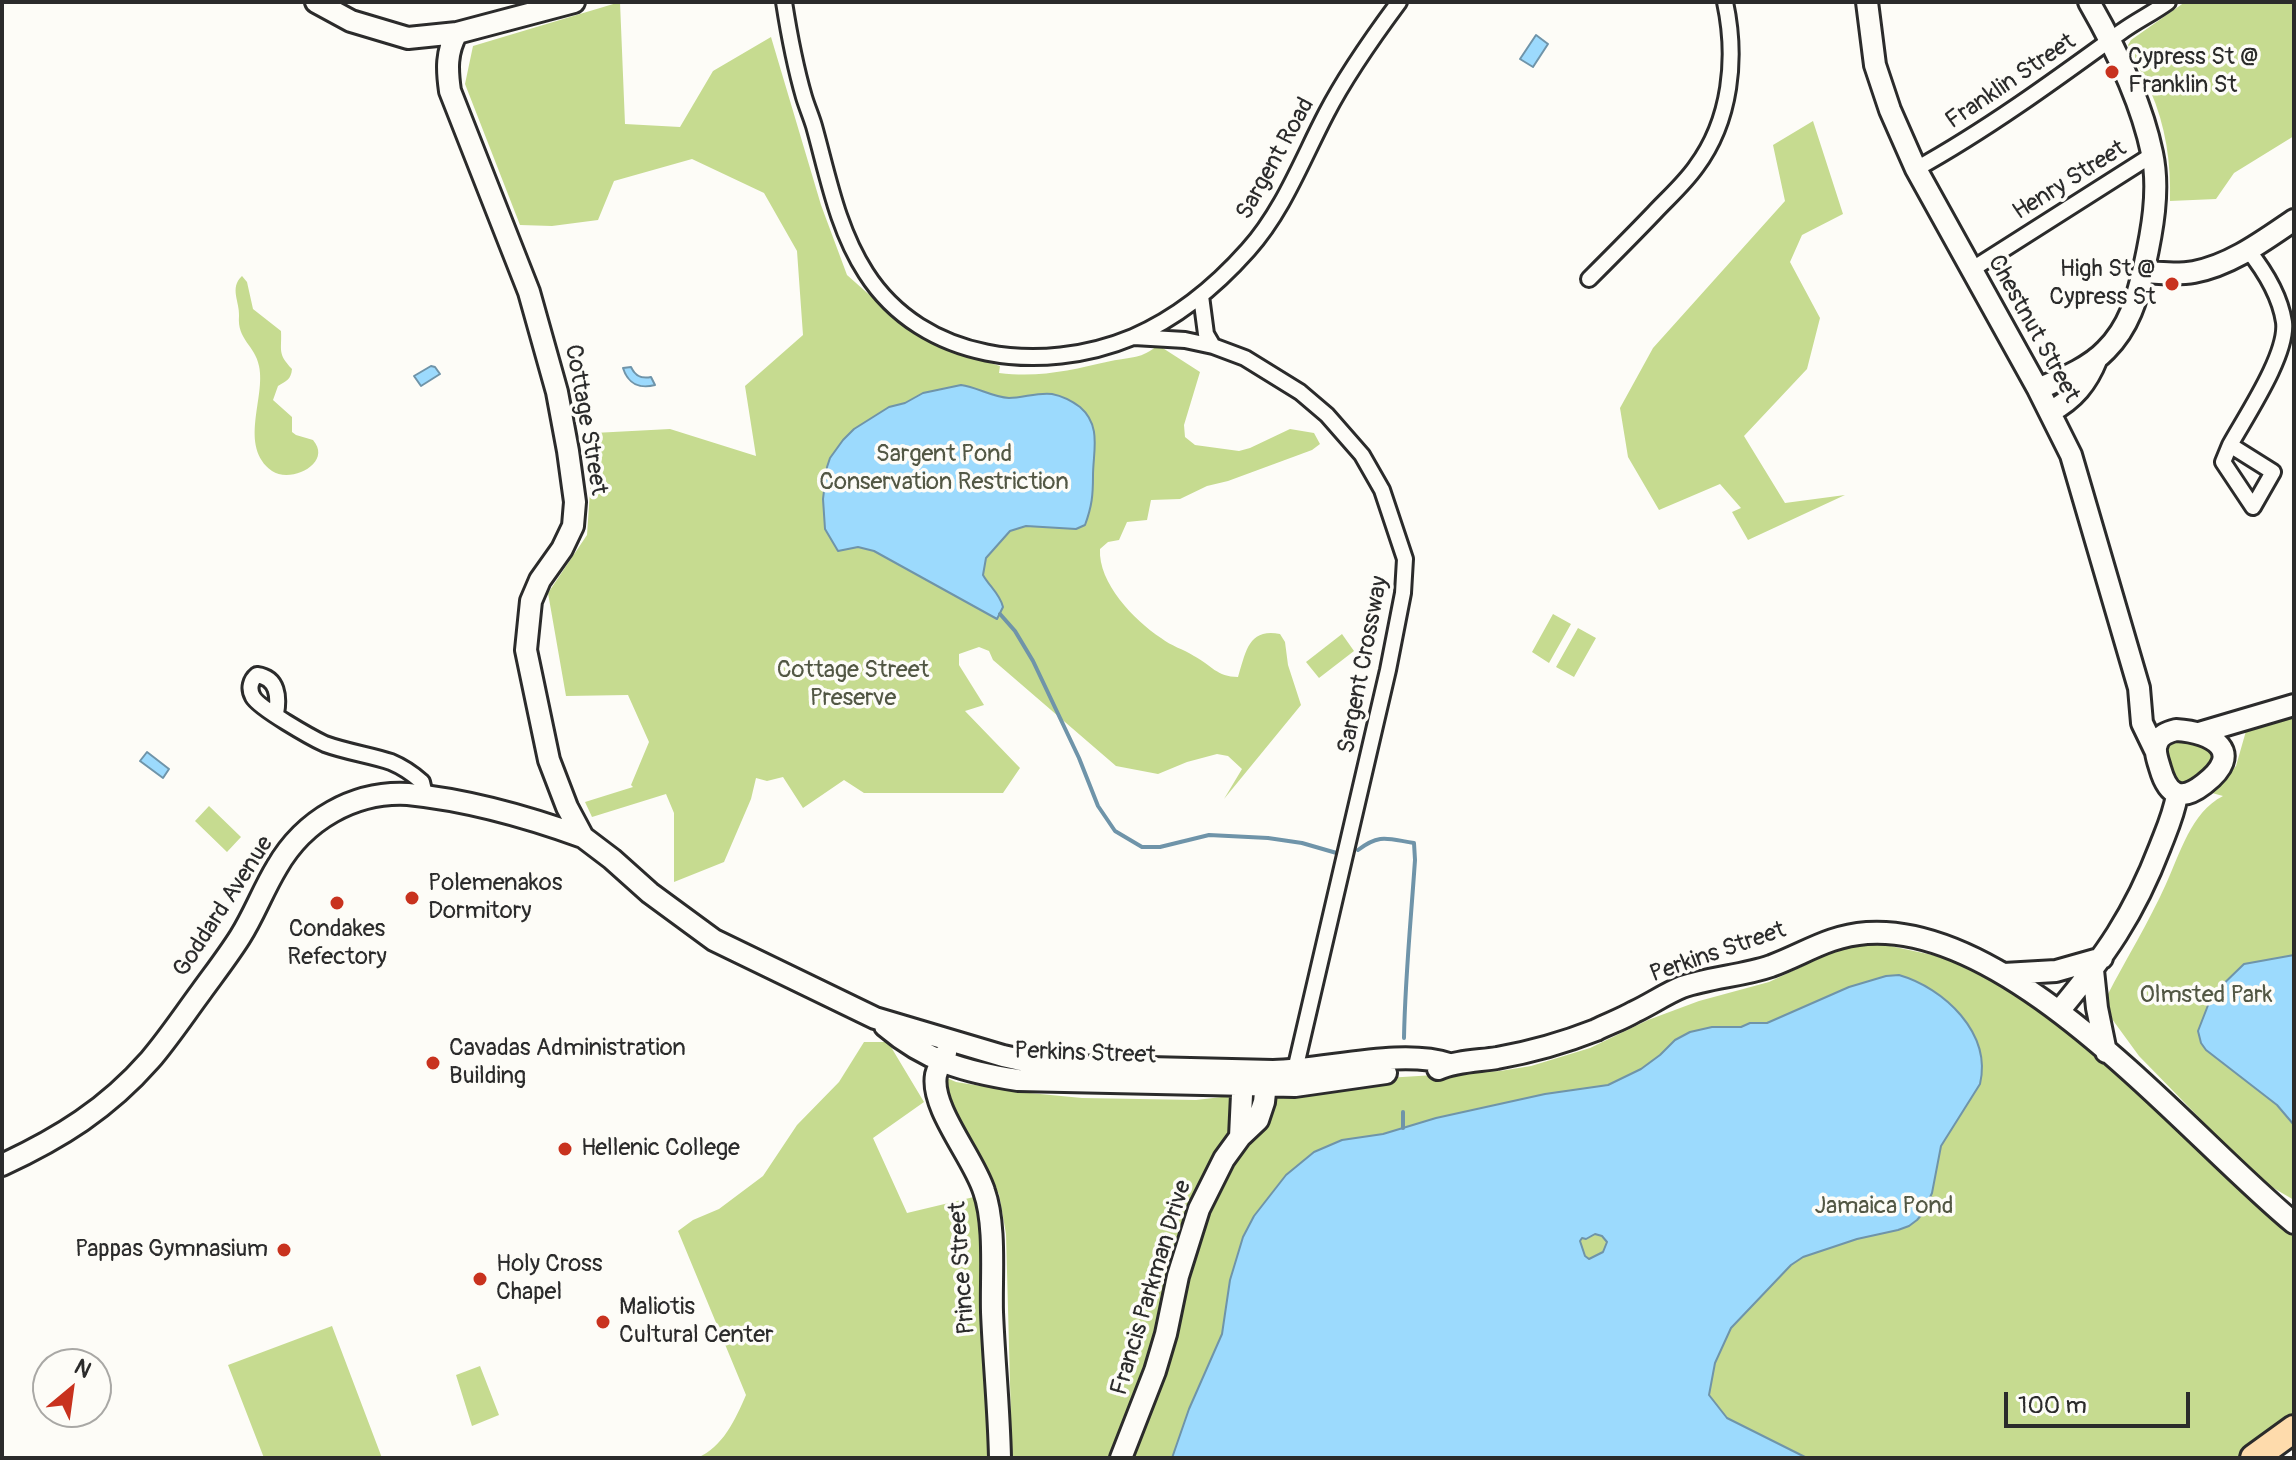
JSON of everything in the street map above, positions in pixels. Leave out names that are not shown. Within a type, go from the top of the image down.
[{"type":"highway","points":[[2254,1458],[2291,1436]]},
{"type":"main road","points":[[316,2],[351,21],[408,38],[457,33],[574,2]]},
{"type":"main road","name":"Chestnut Street","points":[[1867,2],[1875,65],[1890,110],[1916,169],[2069,450],[2139,688],[2142,723],[2156,752]]},
{"type":"main road","points":[[2038,389],[2097,358],[2122,332],[2134,307],[2152,227],[2152,155],[2139,107],[2111,40],[2089,2]]},
{"type":"main road","name":"Cottage Street","points":[[450,91],[448,56],[450,44],[457,33]]},
{"type":"main road","name":"Cottage Street","points":[[408,38],[435,59],[450,91],[516,254],[538,319],[557,392],[575,502],[573,526],[562,549],[540,580],[531,601],[526,650],[549,760],[567,807],[583,837],[650,893],[714,940],[792,977]]},
{"type":"main road","points":[[2143,272],[2194,272],[2224,263],[2294,220]]},
{"type":"main road","points":[[2050,412],[2076,395],[2097,358]]},
{"type":"main road","points":[[2069,450],[2076,395]]},
{"type":"main road","name":"Chestnut Street","points":[[2139,688],[2160,719],[2176,730]]},
{"type":"main road","points":[[2199,733],[2294,705]]},
{"type":"main road","points":[[2223,753],[2215,740],[2199,733],[2176,730],[2161,736],[2156,752],[2169,789],[2177,795],[2186,795],[2215,775],[2229,741],[2246,719]]},
{"type":"main road","name":"Goddard Avenue","points":[[2,1165],[45,1145],[115,1097],[150,1060],[234,945],[287,852],[317,822],[342,806],[363,798],[392,793],[425,795],[498,811],[583,837]]},
{"type":"main road","points":[[2059,1011],[2097,964],[2140,897],[2174,812],[2177,795]]},
{"type":"main road","name":"Perkins Street","points":[[875,1018],[901,1040],[941,1063],[1028,1081],[1266,1078],[1306,1086],[1376,1074],[1436,1070],[1449,1064],[1561,1044],[1684,987],[1773,965],[1835,938],[1869,933],[1918,938],[2003,974],[2059,1011],[2294,1223]]},
{"type":"main road","points":[[2003,974],[2047,973],[2097,964]]},
{"type":"main road","points":[[2097,964],[2098,1015],[2106,1052]]},
{"type":"main road","name":"Perkins Street","points":[[792,977],[875,1018],[1022,1060],[1056,1066],[1242,1078]]},
{"type":"main road","name":"Prince Street","points":[[901,1040],[925,1078],[936,1088],[940,1104],[985,1192],[991,1233],[1000,1458]]},
{"type":"main road","points":[[936,1088],[935,1078],[952,1041]]},
{"type":"main road","name":"Perkins Street","points":[[1266,1078],[1295,1070],[1395,1059],[1435,1059],[1449,1064]]},
{"type":"main road","points":[[1240,1137],[1242,1078]]},
{"type":"main road","name":"Francis Parkman Drive","points":[[1121,1458],[1155,1371],[1178,1276],[1199,1209],[1222,1162],[1240,1137],[1258,1120],[1266,1078]]},
{"type":"street","name":"Sargent Road","points":[[784,2],[803,96],[843,227],[867,274],[888,300],[938,335],[975,351],[1023,358],[1059,356],[1133,337],[1201,296],[1249,249],[1268,224],[1328,110],[1399,2]]},
{"type":"street","points":[[1589,279],[1688,177],[1713,139],[1728,96],[1731,77],[1725,2]]},
{"type":"street","name":"Franklin Street","points":[[1916,169],[1955,147],[2168,2]]},
{"type":"street","name":"Henry Street","points":[[1971,270],[2152,155]]},
{"type":"street","points":[[2230,445],[2269,374],[2283,337],[2284,324],[2277,296],[2248,250]]},
{"type":"street","points":[[1201,296],[1206,334],[1213,346]]},
{"type":"street","name":"Sargent Crossway","points":[[1133,337],[1185,340],[1213,346],[1245,358],[1300,392],[1327,415],[1362,455],[1382,490],[1405,559],[1403,593],[1385,684],[1295,1070]]},
{"type":"street","points":[[276,714],[323,743],[400,766],[422,782],[425,795]]},
{"type":"green space","points":[[620,2],[625,124],[680,127],[713,71],[771,37],[821,205],[847,275],[900,322],[946,350],[1000,366],[999,373],[1042,374],[1069,370],[1136,357],[1158,345],[1200,372],[1184,425],[1185,437],[1195,445],[1239,451],[1290,429],[1314,433],[1320,444],[1312,450],[1207,486],[1180,499],[1151,500],[1147,520],[1127,522],[1119,540],[1108,542],[1100,549],[1105,575],[1129,611],[1165,641],[1219,673],[1238,677],[1250,644],[1261,635],[1280,634],[1285,642],[1288,665],[1301,705],[1224,799],[1242,769],[1228,756],[1217,754],[1158,774],[1116,766],[993,660],[989,651],[979,647],[959,654],[959,665],[984,705],[965,711],[1020,768],[1003,793],[864,793],[844,780],[803,808],[783,777],[767,781],[756,778],[751,799],[724,862],[674,882],[674,813],[666,794],[592,817],[585,802],[633,787],[631,785],[649,742],[628,695],[566,696],[548,593],[587,535],[594,433],[670,429],[756,456],[745,386],[803,335],[797,251],[764,193],[692,159],[614,181],[598,220],[552,226],[520,225],[465,84],[473,46]]},
{"type":"green space","points":[[2185,2],[2294,2],[2294,136],[2234,173],[2216,199],[2170,201],[2164,131],[2148,84],[2128,45]]},
{"type":"green space","points":[[1813,121],[1843,214],[1802,235],[1790,262],[1820,318],[1807,369],[1744,436],[1785,503],[1845,495],[1748,540],[1732,512],[1741,508],[1720,484],[1659,510],[1628,457],[1620,408],[1653,348],[1785,201],[1773,145]]},
{"type":"green space","points":[[242,276],[247,282],[253,309],[281,331],[282,355],[292,369],[289,378],[278,386],[273,400],[292,417],[292,432],[313,440],[318,448],[314,463],[299,473],[289,475],[272,471],[262,461],[257,449],[255,421],[259,366],[239,324],[236,285]]},
{"type":"green space","points":[[1553,614],[1571,624],[1549,663],[1532,652]]},
{"type":"green space","points":[[1578,628],[1596,638],[1574,677],[1556,667]]},
{"type":"green space","points":[[1342,634],[1354,651],[1319,678],[1306,662]]},
{"type":"green space","name":"Olmsted Park","points":[[2294,713],[2294,1200],[2270,1186],[2139,1056],[2112,1019],[2107,996],[2159,898],[2188,835],[2203,812],[2223,796],[2212,793],[2236,766],[2246,731]]},
{"type":"green space","points":[[2174,740],[2205,747],[2213,754],[2214,763],[2187,786],[2178,786],[2167,770],[2165,745]]},
{"type":"green space","points":[[209,806],[241,837],[227,852],[195,821]]},
{"type":"green space","name":"Jamaica Pond","points":[[1881,944],[1951,959],[2010,987],[2078,1037],[2247,1198],[2294,1236],[2294,1416],[2269,1432],[2241,1458],[1012,1458],[1006,1234],[999,1194],[965,1139],[943,1085],[947,1078],[1019,1092],[1082,1098],[1196,1100],[1300,1094],[1386,1078],[1500,1071],[1531,1066],[1590,1048],[1648,1020],[1699,1001],[1769,982],[1835,951],[1851,946]]},
{"type":"green space","points":[[864,1042],[888,1042],[924,1102],[873,1138],[907,1213],[978,1196],[991,1458],[697,1458],[721,1440],[746,1395],[678,1231],[693,1220],[719,1209],[763,1176],[797,1125],[839,1082]]},
{"type":"green space","points":[[332,1326],[382,1458],[264,1458],[228,1365]]},
{"type":"green space","points":[[480,1366],[499,1415],[472,1426],[456,1375]]},
{"type":"water","points":[[1536,35],[1548,44],[1533,67],[1520,59]]},
{"type":"water","points":[[431,366],[440,374],[421,386],[414,376]]},
{"type":"water","points":[[631,367],[639,376],[651,377],[655,385],[640,386],[631,381],[623,368]]},
{"type":"water","points":[[961,385],[1009,398],[1041,394],[1059,396],[1087,414],[1094,431],[1092,495],[1085,525],[1076,529],[1026,526],[1010,531],[986,558],[983,575],[1003,607],[997,619],[874,551],[858,547],[838,551],[825,529],[823,499],[827,467],[843,440],[854,429],[889,407],[923,393]]},
{"type":"water","points":[[147,752],[169,769],[163,778],[140,761]]},
{"type":"water","points":[[2294,955],[2294,1125],[2277,1105],[2206,1050],[2198,1031],[2212,995],[2244,964]]},
{"type":"water","name":"Jamaica Pond","points":[[1899,975],[1916,981],[1948,1002],[1961,1015],[1979,1047],[1982,1065],[1980,1084],[1941,1146],[1932,1193],[1917,1220],[1898,1230],[1857,1239],[1803,1257],[1791,1265],[1731,1328],[1715,1363],[1709,1395],[1727,1418],[1807,1458],[1172,1458],[1189,1409],[1222,1334],[1230,1280],[1243,1237],[1254,1216],[1286,1175],[1314,1152],[1342,1140],[1383,1134],[1436,1118],[1545,1094],[1608,1085],[1641,1069],[1675,1040],[1690,1032],[1712,1027],[1767,1023],[1849,987]],"holes":[[[1595,1234],[1607,1242],[1603,1252],[1589,1259],[1580,1241]]]},
{"type":"waterway","points":[[1000,614],[1015,631],[1033,661],[1098,806],[1115,831],[1142,847],[1160,847],[1209,835],[1268,838],[1302,843],[1340,854]]},
{"type":"waterway","points":[[1358,850],[1379,839],[1414,843],[1404,1038]]},
{"type":"waterway","points":[[1403,1112],[1403,1128]]},
{"type":"place","name":"Cypress St @ Franklin St","points":[[2112,72]]},
{"type":"place","name":"High St @ Cypress St","points":[[2172,284]]},
{"type":"place","name":"Polemenakos Dormitory","points":[[412,898]]},
{"type":"place","name":"Condakes Refectory","points":[[337,903]]},
{"type":"place","name":"Cavadas Administration Building","points":[[433,1063]]},
{"type":"place","name":"Hellenic College","points":[[565,1149]]},
{"type":"place","name":"Pappas Gymnasium","points":[[284,1250]]},
{"type":"place","name":"Holy Cross Chapel","points":[[480,1279]]},
{"type":"place","name":"Maliotis Cultural Center","points":[[603,1322]]},
{"type":"park label","name":"Sargent Pond Conservation Restriction","points":[[944,469]]},
{"type":"park label","name":"Cottage Street Preserve","points":[[853,685]]}]
